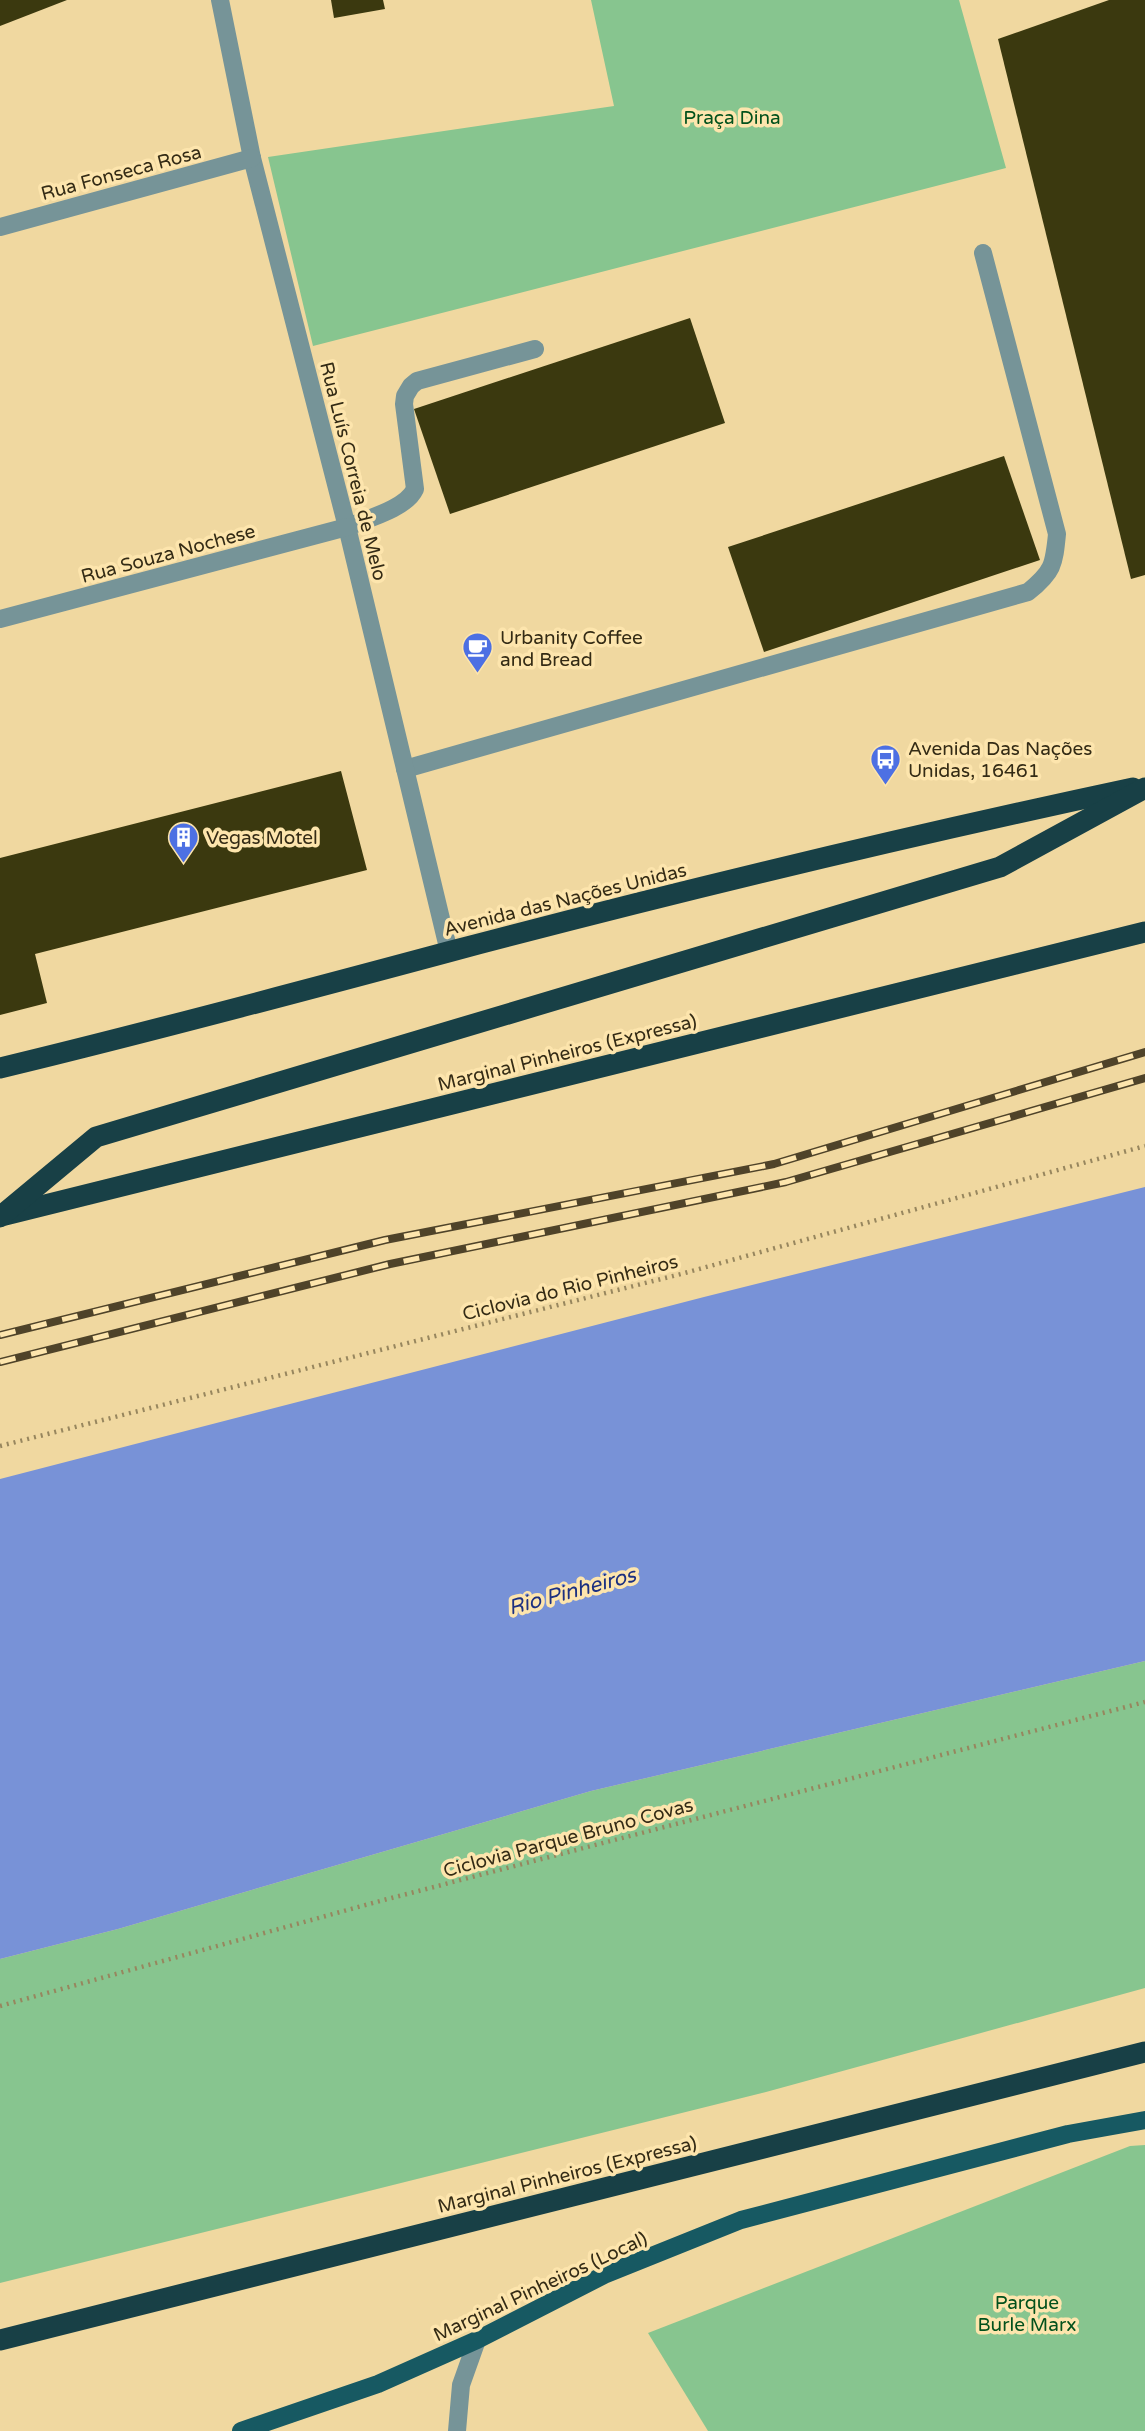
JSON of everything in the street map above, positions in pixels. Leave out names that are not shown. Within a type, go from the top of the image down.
[{"type":"highway","name":"Avenida das Nações Unidas","points":[[0,1068],[175,1026],[449,952],[897,839],[1145,787]]},
{"type":"highway","points":[[0,1217],[96,1138],[1000,867],[1145,787]]},
{"type":"highway","name":"Marginal Pinheiros (Expressa)","points":[[0,1217],[1145,932]]},
{"type":"highway","name":"Marginal Pinheiros (Expressa)","points":[[0,2340],[1138,2055]]},
{"type":"main road","name":"Marginal Pinheiros (Local)","points":[[240,2431],[378,2384],[477,2340],[604,2275],[741,2220],[1068,2134],[1145,2120]]},
{"type":"street","name":"Rua Luís Correia de Melo","points":[[220,0],[252,158],[346,527],[449,952]]},
{"type":"street","name":"Rua Fonseca Rosa","points":[[0,227],[252,158]]},
{"type":"street","points":[[405,769],[1028,592],[1045,579],[1054,564],[1057,534],[983,253]]},
{"type":"street","name":"Rua Souza Nochese","points":[[0,619],[346,527],[401,504],[415,489],[404,404],[411,386],[417,381],[535,349]]},
{"type":"street","points":[[457,2431],[461,2385],[477,2340]]},
{"type":"path","name":"Ciclovia do Rio Pinheiros","points":[[0,1447],[667,1277],[1145,1146]]},
{"type":"path","name":"Ciclovia Parque Bruno Covas","points":[[0,2006],[380,1900],[1145,1702]]},
{"type":"green space","name":"Praça Dina","points":[[591,0],[959,0],[1006,168],[313,346],[268,157],[614,106]]},
{"type":"green space","points":[[1145,1661],[1145,1988],[766,2092],[0,2283],[0,1959],[118,1929],[591,1791]]},
{"type":"green space","name":"Parque Burle Marx","points":[[1145,2145],[1145,2431],[708,2431],[648,2333],[1130,2146]]},
{"type":"water","name":"Rio Pinheiros","points":[[1145,1187],[1145,1661],[591,1791],[118,1929],[0,1959],[0,1479],[704,1297]]},
{"type":"building","points":[[0,0],[67,0],[0,26]]},
{"type":"building","points":[[331,0],[383,0],[385,9],[334,18]]},
{"type":"building","points":[[1109,0],[1145,0],[1145,575],[1131,579],[998,39]]},
{"type":"building","points":[[690,318],[725,423],[450,514],[414,409]]},
{"type":"building","points":[[1004,456],[1040,560],[764,652],[728,547]]},
{"type":"building","name":"Vegas Motel","points":[[341,771],[367,870],[35,954],[47,1003],[0,1015],[0,858]]},
{"type":"railway","points":[[0,1335],[385,1240],[774,1164],[1145,1052]]},
{"type":"railway","points":[[0,1362],[390,1264],[786,1182],[1145,1078]]},
{"type":"place","name":"Urbanity Coffee and Bread","points":[[477,675]]},
{"type":"place","name":"Avenida Das Nações Unidas, 16461","points":[[885,786]]},
{"type":"place","name":"Vegas Motel","points":[[183,864]]}]
